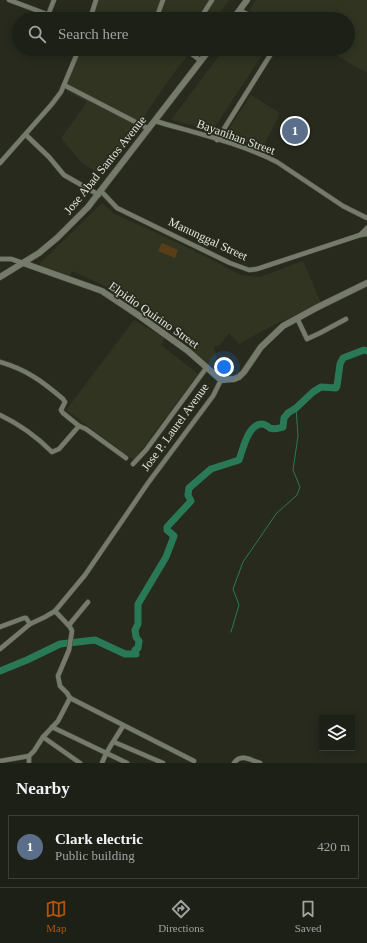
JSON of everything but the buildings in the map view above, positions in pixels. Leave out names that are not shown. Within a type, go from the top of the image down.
[{"type":"street","points":[[9,0],[42,12]]},
{"type":"street","points":[[49,12],[54,0]]},
{"type":"street","points":[[92,12],[96,0]]},
{"type":"street","points":[[159,12],[164,0]]},
{"type":"street","points":[[204,12],[212,0]]},
{"type":"street","points":[[244,12],[240,10],[247,0]]},
{"type":"street","points":[[0,163],[26,135],[61,92],[76,56]]},
{"type":"street","points":[[194,56],[201,61]]},
{"type":"street","name":"Jose Abad Santos Avenue","points":[[0,277],[23,263],[57,238],[100,193],[205,56]]},
{"type":"street","points":[[217,140],[270,56]]},
{"type":"street","points":[[64,86],[149,129]]},
{"type":"street","name":"Bayanihan Street","points":[[155,121],[217,140],[277,162],[343,206],[367,218]]},
{"type":"street","name":"Manunggal Street","points":[[26,135],[49,157],[64,175],[100,193],[118,208],[249,270],[367,234]]},
{"type":"street","name":"Manunggal Street","points":[[360,235],[367,229]]},
{"type":"street","name":"Elpidio Quirino Street","points":[[0,259],[11,259],[102,291],[172,338],[221,380]]},
{"type":"street","name":"Jose P. Laurel Avenue","points":[[54,611],[93,563],[148,483],[213,396],[221,380],[239,377],[265,343],[283,326],[367,283]]},
{"type":"street","points":[[297,318],[307,339],[346,320]]},
{"type":"street","points":[[0,362],[12,365],[32,374],[46,384],[65,402],[62,410],[63,413],[79,426],[86,429],[126,458]]},
{"type":"street","points":[[133,464],[146,450],[207,367]]},
{"type":"street","points":[[0,415],[18,424],[52,452],[59,449],[79,426]]},
{"type":"street","points":[[69,626],[88,602]]},
{"type":"street","points":[[0,649],[30,624],[54,611],[72,631],[69,650],[60,669],[58,680],[60,686],[70,698],[194,761]]},
{"type":"street","points":[[0,627],[24,618],[27,619],[30,624]]},
{"type":"street","points":[[0,761],[29,756],[34,751],[43,736],[58,721],[70,698]]},
{"type":"street","points":[[52,726],[127,763]]},
{"type":"street","points":[[102,763],[105,753],[114,742],[123,726]]},
{"type":"street","points":[[43,736],[80,763]]},
{"type":"street","points":[[114,742],[163,763]]},
{"type":"street","points":[[29,756],[29,763]]},
{"type":"street","points":[[234,763],[239,758],[243,757],[260,763]]},
{"type":"shaded area","points":[[98,0],[229,0],[220,12],[94,12]]},
{"type":"shaded area","points":[[256,0],[367,0],[367,73],[337,56],[355,56],[355,12],[253,12],[249,10]]},
{"type":"shaded area","points":[[77,56],[187,56],[173,74],[103,176],[82,163],[61,138],[87,102],[65,90]]},
{"type":"shaded area","points":[[219,56],[261,56],[213,130],[171,120]]},
{"type":"shaded area","points":[[251,95],[280,113],[262,149],[228,137],[226,133]]},
{"type":"shaded area","points":[[102,203],[113,213],[191,249],[241,275],[260,277],[303,261],[321,303],[272,326],[239,344],[229,333],[219,346],[214,346],[216,356],[215,369],[192,349],[197,344],[169,323],[122,294],[72,271],[69,278],[40,266],[40,263]]},
{"type":"shaded area","points":[[162,243],[178,250],[175,258],[158,251]]},
{"type":"shaded area","points":[[134,320],[165,338],[161,345],[198,374],[134,460],[66,410]]},
{"type":"waterway","points":[[0,671],[60,644],[95,640],[125,654],[136,654],[135,650],[138,648],[139,641],[136,637],[135,630],[138,624],[138,604],[166,557],[174,536],[167,530],[167,527],[191,501],[188,495],[189,488],[211,469],[239,460],[250,432],[257,425],[263,424],[273,429],[283,427],[284,418],[288,413],[296,408],[313,392],[321,387],[336,388],[340,364],[343,358],[364,350],[367,351]]},
{"type":"waterway","points":[[231,632],[239,605],[233,589],[243,562],[276,514],[297,495],[300,487],[293,470],[298,436],[296,408]]},
{"type":"place","name":"Clark electric","points":[[295,131]]}]
